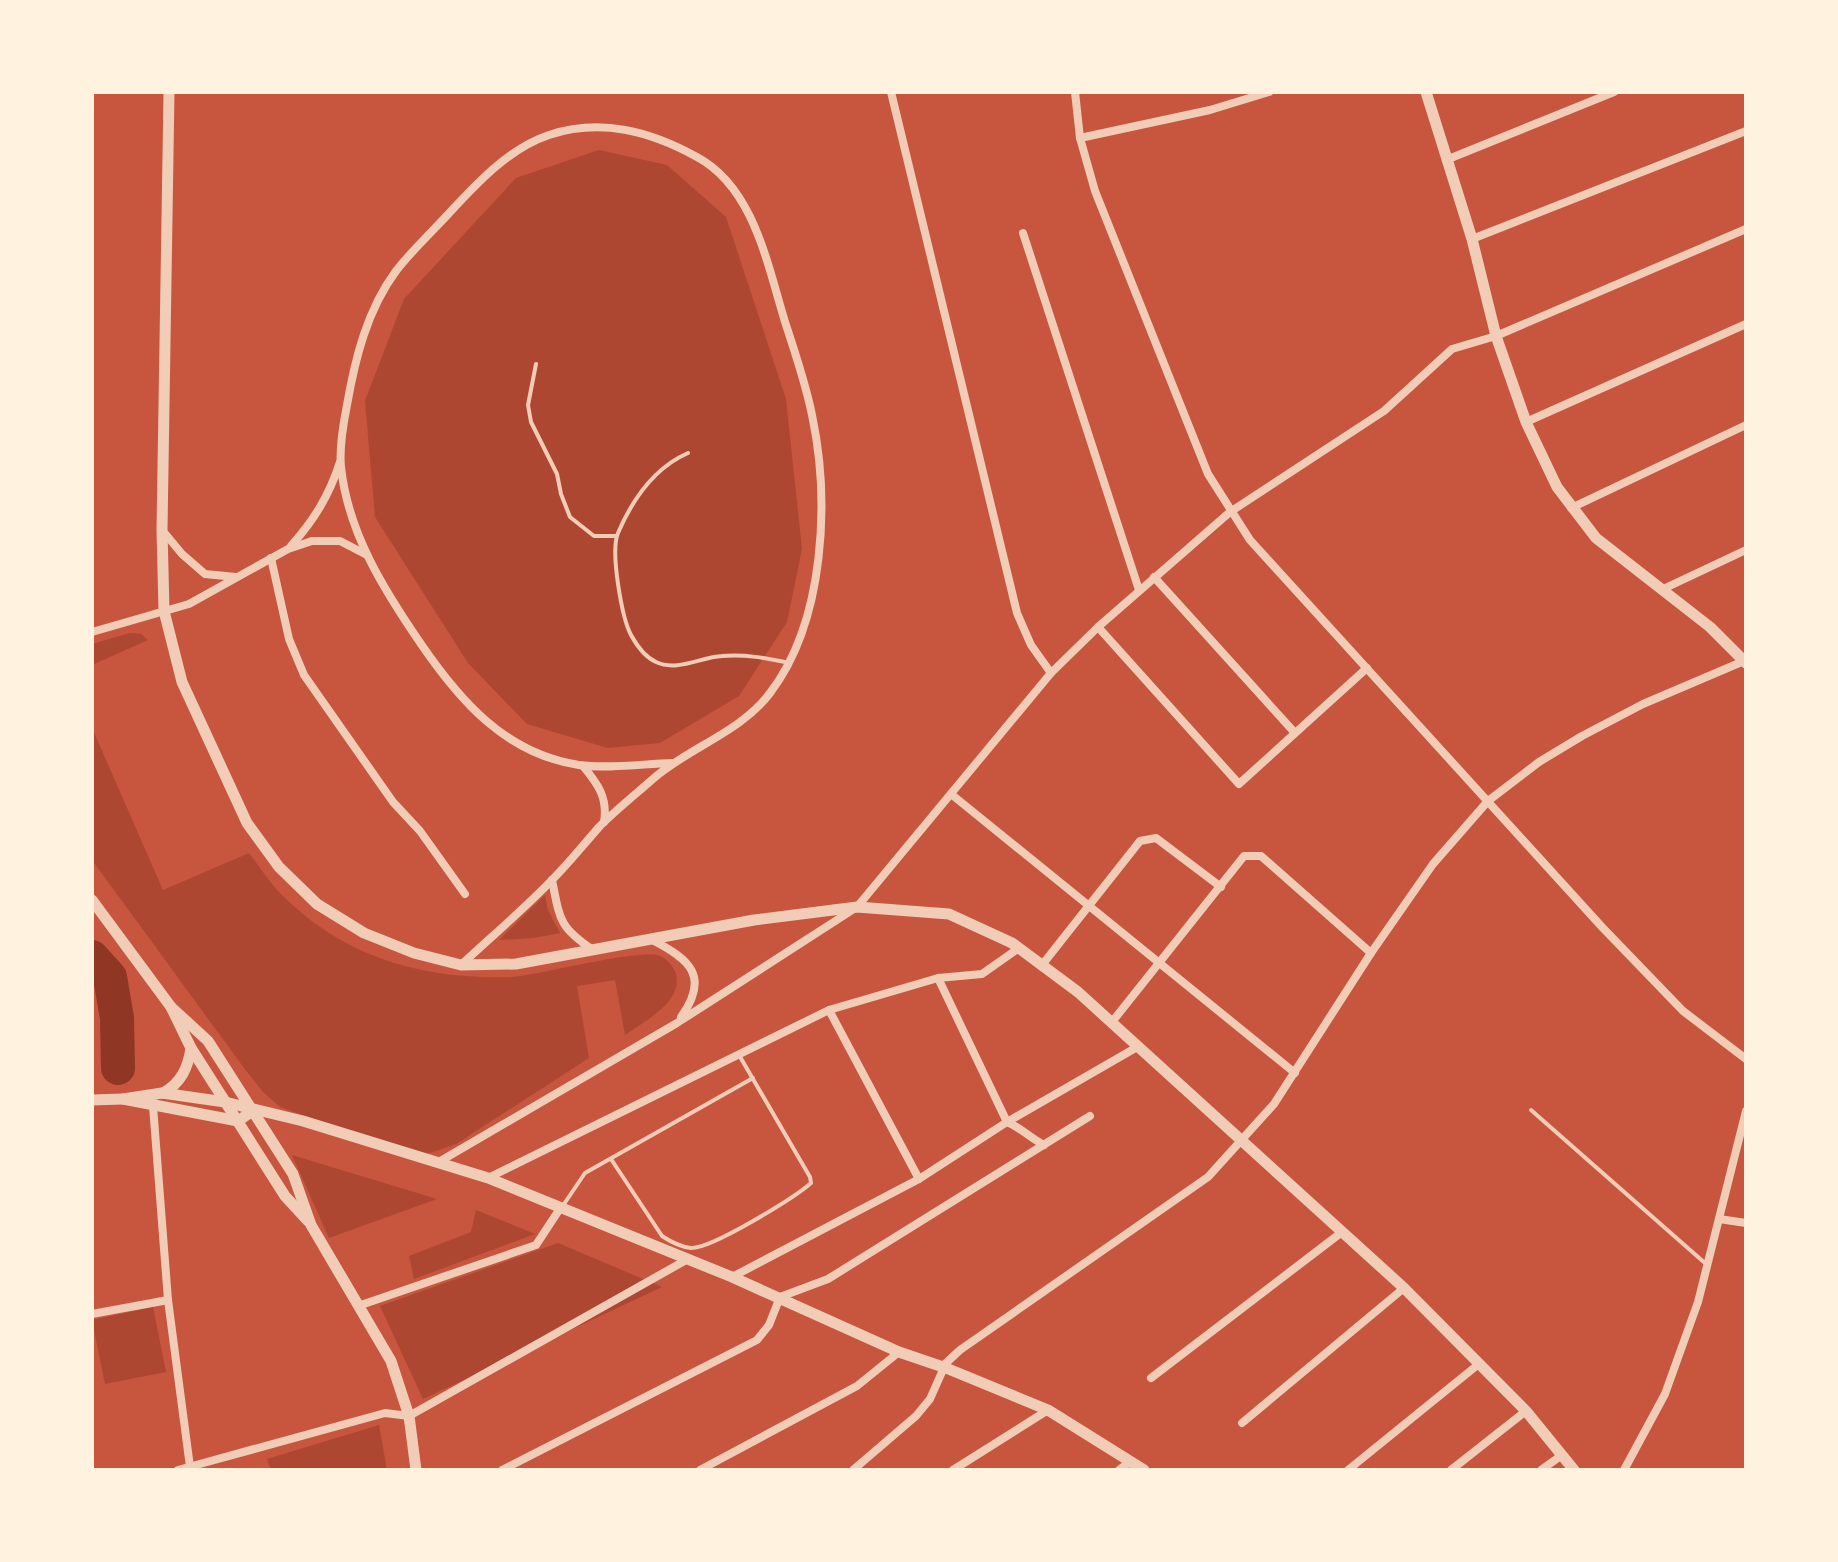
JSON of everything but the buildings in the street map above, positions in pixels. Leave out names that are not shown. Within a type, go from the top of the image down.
[{"type":"street","points":[[169,92],[162,530],[164,611],[182,682],[247,823],[279,867],[317,904],[364,933],[414,953],[461,965],[516,964],[754,920],[857,907],[949,914],[1019,948],[1078,992],[1139,1046],[1404,1288],[1526,1411],[1574,1470]]},
{"type":"street","points":[[891,92],[1017,613],[1031,645],[1051,673]]},
{"type":"street","points":[[1075,92],[1080,138],[1095,191],[1208,474],[1230,512],[1250,540],[1602,927],[1683,1011],[1746,1059]]},
{"type":"street","points":[[1080,138],[1210,110],[1269,92]]},
{"type":"street","points":[[853,1470],[916,1416],[930,1399],[946,1363],[960,1350],[1208,1177],[1274,1104],[1371,953],[1433,864],[1488,801],[1539,762],[1582,736],[1643,704],[1745,661],[1710,627],[1596,538],[1557,487],[1526,422],[1496,336],[1472,239],[1426,92]]},
{"type":"street","points":[[1446,160],[1614,92]]},
{"type":"street","points":[[288,549],[313,522],[330,492],[340,461],[353,365],[371,315],[395,272],[467,194],[510,154],[549,135],[596,126],[636,130],[670,142],[710,164],[743,202],[763,251],[812,413],[820,469],[821,515],[818,557],[808,615],[789,663],[769,696],[730,729],[672,763],[604,822],[552,880],[461,965]]},
{"type":"street","points":[[1472,239],[1746,131]]},
{"type":"street","points":[[436,1163],[677,1023],[857,907],[1051,673],[1098,627],[1230,512],[1384,411],[1452,349],[1496,336],[1746,229]]},
{"type":"street","points":[[1023,233],[1139,590]]},
{"type":"street","points":[[1526,422],[1746,324]]},
{"type":"street","points":[[1571,508],[1746,425]]},
{"type":"street","points":[[340,461],[350,512],[367,556],[393,604],[448,683],[485,722],[516,744],[552,759],[583,766],[672,763]]},
{"type":"street","points":[[162,530],[182,554],[205,574],[237,577]]},
{"type":"street","points":[[92,632],[189,604],[288,549],[312,541],[340,541],[367,556]]},
{"type":"street","points":[[1661,590],[1746,550]]},
{"type":"street","points":[[271,558],[289,639],[304,675],[393,802],[420,831],[465,894]]},
{"type":"street","points":[[1154,577],[1295,733]]},
{"type":"street","points":[[1098,627],[1239,784],[1367,668]]},
{"type":"street","points":[[583,766],[599,786],[607,805],[604,822]]},
{"type":"street","points":[[951,794],[1295,1073]]},
{"type":"street","points":[[1042,965],[1140,841],[1156,838],[1221,887]]},
{"type":"street","points":[[1112,1022],[1244,856],[1261,856],[1371,953]]},
{"type":"street","points":[[552,880],[559,915],[570,935],[594,951]]},
{"type":"street","points":[[92,900],[171,1007],[191,1048],[285,1196],[311,1225]]},
{"type":"street","points":[[652,940],[675,951],[688,964],[695,980],[695,998],[677,1023]]},
{"type":"street","points":[[488,1178],[829,1010],[938,978],[982,974],[1019,948]]},
{"type":"street","points":[[938,978],[1007,1122],[1044,1145]]},
{"type":"street","points":[[171,1007],[208,1041],[293,1174],[311,1225],[391,1361],[409,1416],[416,1470]]},
{"type":"street","points":[[829,1010],[919,1179]]},
{"type":"street","points":[[732,1277],[919,1179],[1007,1122],[1139,1046]]},
{"type":"street","points":[[162,1093],[182,1076],[191,1048]]},
{"type":"street","points":[[92,1100],[162,1093],[225,1102],[303,1121],[488,1178],[780,1297],[899,1352],[1048,1410],[1144,1470]]},
{"type":"street","points":[[123,1099],[238,1121],[254,1110]]},
{"type":"street","points":[[153,1106],[168,1300],[190,1467]]},
{"type":"street","points":[[1624,1470],[1665,1394],[1698,1302],[1746,1111]]},
{"type":"street","points":[[502,1470],[757,1340],[769,1325],[780,1297],[828,1279],[1090,1116]]},
{"type":"street","points":[[358,1306],[536,1245],[561,1207]]},
{"type":"street","points":[[1719,1219],[1746,1223]]},
{"type":"street","points":[[1151,1378],[1342,1232]]},
{"type":"street","points":[[178,1470],[385,1413],[409,1416],[689,1259]]},
{"type":"street","points":[[1242,1423],[1404,1288]]},
{"type":"street","points":[[92,1314],[168,1300]]},
{"type":"street","points":[[700,1470],[857,1386],[899,1352]]},
{"type":"street","points":[[1348,1470],[1480,1363]]},
{"type":"street","points":[[953,1470],[1048,1410]]},
{"type":"street","points":[[1451,1470],[1526,1411]]},
{"type":"street","points":[[1541,1470],[1562,1455]]},
{"type":"street","points":[[1119,1470],[1131,1461]]},
{"type":"lane","points":[[536,364],[528,405],[531,422],[557,474],[570,517],[594,536],[616,536]]},
{"type":"lane","points":[[688,453],[669,462],[644,487],[616,536],[617,568],[629,633],[642,651],[657,663],[680,665],[719,655],[758,656],[789,663]]},
{"type":"lane","points":[[611,1159],[662,1236],[673,1244],[692,1249],[709,1244],[794,1197],[811,1183],[810,1177],[739,1055]]},
{"type":"lane","points":[[561,1207],[585,1173],[753,1078]]},
{"type":"lane","points":[[1531,1110],[1707,1265]]},
{"type":"shaded area","points":[[599,150],[667,165],[726,217],[786,399],[802,549],[787,622],[739,696],[660,743],[608,748],[527,724],[468,663],[375,517],[365,401],[404,299],[516,178]]},
{"type":"shaded area","points":[[130,633],[141,634],[148,640],[92,665],[92,644]]},
{"type":"shaded area","points":[[92,728],[163,890],[249,853],[279,892],[303,914],[329,933],[385,960],[446,974],[511,977],[632,956],[660,956],[668,961],[676,974],[674,994],[660,1010],[625,1035],[615,980],[577,986],[589,1058],[456,1144],[430,1153],[408,1152],[280,1107],[244,1068],[92,860]]},
{"type":"shaded area","points":[[545,895],[548,910],[560,933],[499,940]]},
{"type":"shaded area","points":[[292,1155],[437,1199],[329,1238]]},
{"type":"shaded area","points":[[476,1210],[535,1234],[414,1279],[409,1256],[471,1232]]},
{"type":"shaded area","points":[[558,1243],[662,1287],[423,1399],[380,1306]]},
{"type":"shaded area","points":[[153,1307],[166,1372],[105,1384],[92,1320]]},
{"type":"shaded area","points":[[379,1425],[387,1470],[271,1470],[267,1459]]},
{"type":"waterway","points":[[92,957],[110,977],[117,1018],[118,1068]]}]
